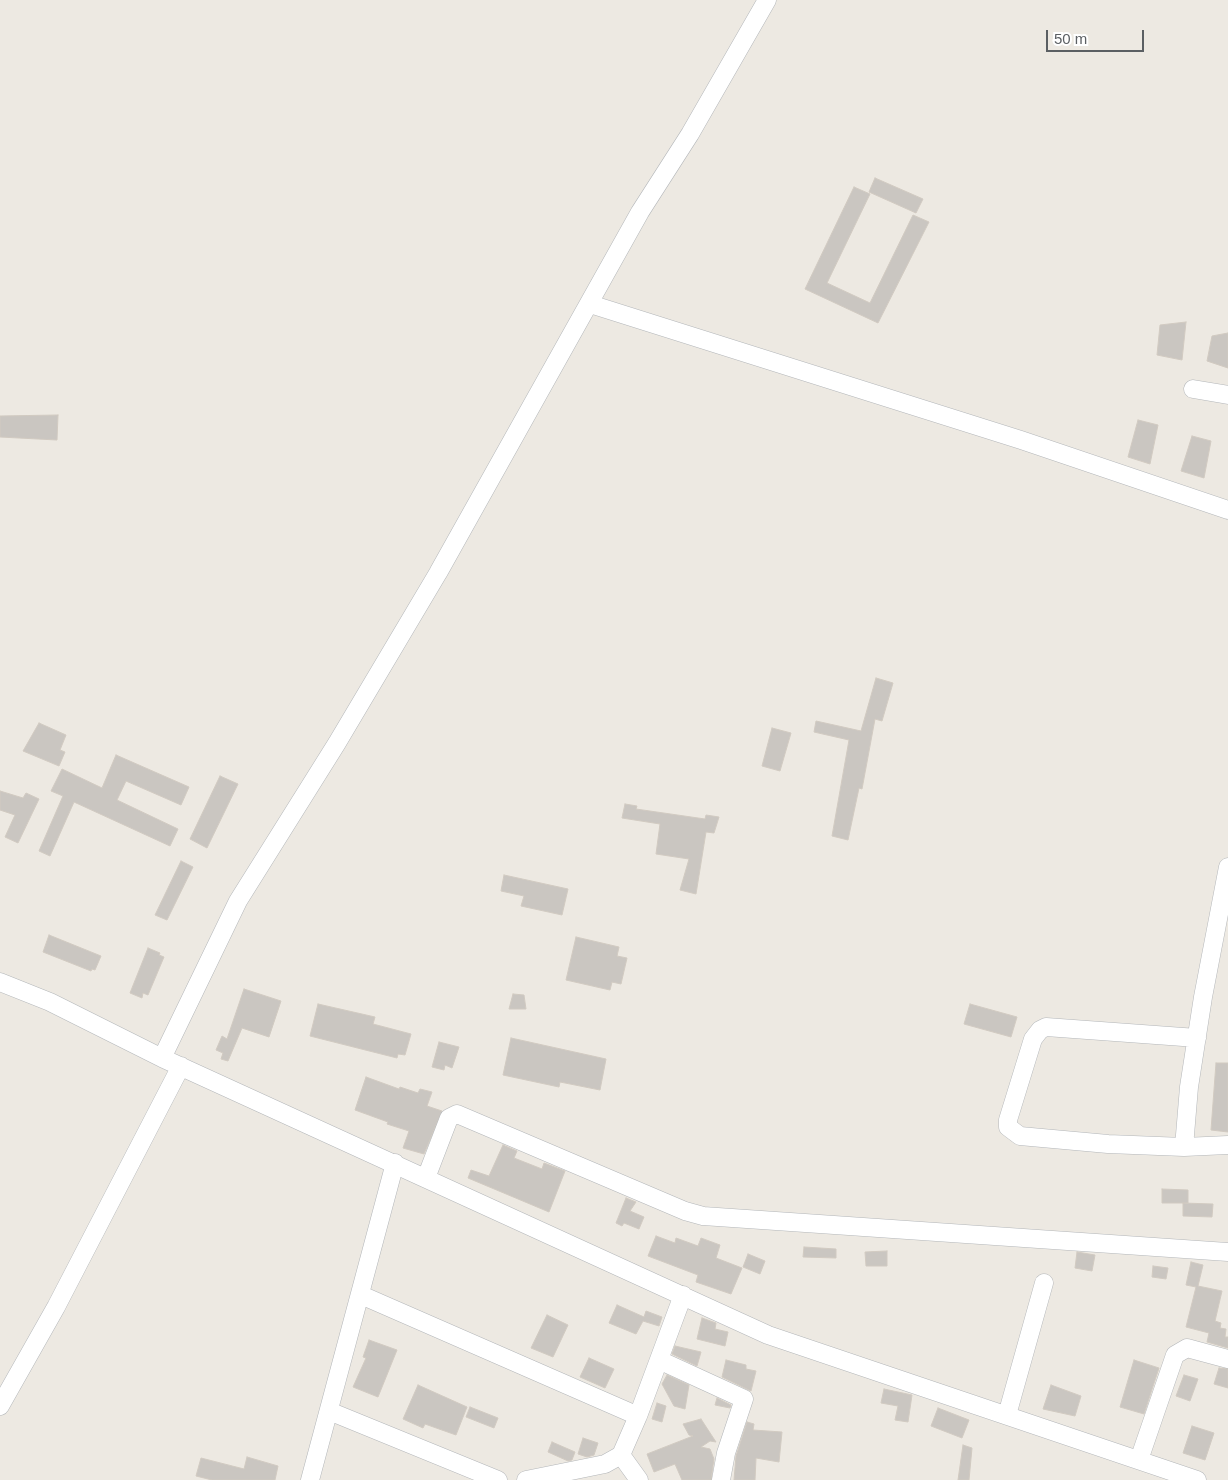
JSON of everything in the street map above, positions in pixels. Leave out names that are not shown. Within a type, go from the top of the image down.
[{"type":"street","points":[[162,1058],[238,901],[337,743],[428,590],[640,212],[690,134],[767,0]]},
{"type":"street","points":[[590,304],[1021,440],[1228,510]]},
{"type":"street","points":[[1192,390],[1228,395]]},
{"type":"street","points":[[1184,1147],[1196,1038],[1228,867]]},
{"type":"street","points":[[0,982],[50,1002],[162,1058],[768,1335],[1197,1480]]},
{"type":"street","points":[[1196,1038],[1046,1027],[1040,1030],[1034,1039],[1008,1120],[1008,1127],[1020,1136],[1108,1144],[1184,1147],[1228,1146]]},
{"type":"street","points":[[0,1406],[56,1307],[181,1066]]},
{"type":"street","points":[[426,1178],[449,1118],[457,1114],[684,1211],[704,1216],[1228,1252]]},
{"type":"street","points":[[310,1480],[395,1163]]},
{"type":"street","points":[[1007,1415],[1044,1284]]},
{"type":"street","points":[[360,1295],[638,1416]]},
{"type":"street","points":[[526,1480],[605,1464],[621,1455],[638,1416],[683,1295]]},
{"type":"street","points":[[1139,1460],[1176,1354],[1180,1350],[1187,1348],[1228,1359]]},
{"type":"street","points":[[659,1360],[744,1399],[726,1453],[721,1480]]},
{"type":"street","points":[[329,1411],[498,1480]]},
{"type":"street","points":[[621,1455],[639,1480]]},
{"type":"building","points":[[875,178],[923,199],[916,213],[869,192]]},
{"type":"building","points":[[854,187],[870,194],[827,283],[870,303],[913,215],[929,222],[878,323],[805,289]]},
{"type":"building","points":[[1186,322],[1182,360],[1157,355],[1160,325]]},
{"type":"building","points":[[1228,333],[1228,368],[1207,361],[1212,336]]},
{"type":"building","points":[[58,415],[57,440],[0,437],[0,416]]},
{"type":"building","points":[[1138,420],[1158,425],[1150,464],[1128,457]]},
{"type":"building","points":[[1192,436],[1211,441],[1204,478],[1181,471]]},
{"type":"building","points":[[876,678],[893,683],[882,721],[875,719],[862,789],[859,788],[848,840],[832,836],[849,740],[814,732],[816,721],[861,731]]},
{"type":"building","points":[[39,723],[66,735],[60,750],[65,752],[59,766],[23,751]]},
{"type":"building","points":[[772,728],[791,733],[780,771],[762,766]]},
{"type":"building","points":[[116,755],[189,787],[181,805],[126,781],[117,800],[178,829],[170,846],[74,802],[50,856],[39,851],[63,796],[51,791],[62,769],[102,788]]},
{"type":"building","points":[[220,776],[238,784],[207,848],[190,839]]},
{"type":"building","points":[[0,791],[23,798],[26,793],[39,799],[18,843],[5,837],[15,815],[0,810]]},
{"type":"building","points":[[625,804],[637,806],[636,809],[705,819],[706,815],[719,817],[714,833],[706,832],[696,894],[680,890],[689,859],[656,854],[660,824],[622,818]]},
{"type":"building","points":[[181,861],[193,867],[167,920],[155,915]]},
{"type":"building","points":[[504,875],[568,889],[562,915],[521,906],[524,896],[501,891]]},
{"type":"building","points":[[49,935],[101,956],[95,970],[92,969],[91,971],[43,952]]},
{"type":"building","points":[[576,937],[619,947],[617,956],[627,958],[621,984],[612,982],[610,990],[566,980]]},
{"type":"building","points":[[148,948],[160,953],[159,955],[164,957],[148,995],[143,993],[142,998],[130,993]]},
{"type":"building","points":[[244,989],[281,1001],[269,1037],[242,1028],[228,1061],[221,1059],[223,1053],[216,1050],[222,1036],[227,1039]]},
{"type":"building","points":[[513,994],[524,995],[526,1009],[509,1009]]},
{"type":"building","points":[[318,1004],[375,1017],[373,1024],[411,1034],[405,1055],[398,1054],[397,1058],[310,1036]]},
{"type":"building","points":[[970,1004],[1017,1017],[1011,1037],[964,1024]]},
{"type":"building","points":[[511,1038],[606,1059],[600,1090],[560,1082],[559,1087],[503,1075]]},
{"type":"building","points":[[439,1042],[459,1047],[452,1068],[445,1065],[444,1070],[432,1067]]},
{"type":"building","points":[[1216,1063],[1228,1063],[1228,1132],[1211,1130]]},
{"type":"building","points":[[366,1077],[399,1089],[400,1087],[418,1093],[420,1089],[432,1092],[427,1106],[442,1111],[424,1154],[403,1148],[409,1131],[355,1110]]},
{"type":"building","points":[[503,1145],[517,1151],[514,1158],[542,1169],[544,1163],[565,1171],[549,1212],[468,1178],[471,1170],[489,1176]]},
{"type":"building","points":[[1162,1189],[1188,1190],[1188,1203],[1162,1203]]},
{"type":"building","points":[[626,1198],[636,1202],[630,1211],[644,1217],[639,1229],[624,1223],[622,1226],[616,1223]]},
{"type":"building","points":[[1183,1203],[1213,1204],[1212,1217],[1183,1216]]},
{"type":"building","points":[[656,1236],[675,1243],[676,1238],[698,1246],[701,1238],[720,1245],[716,1258],[742,1268],[731,1294],[696,1282],[698,1275],[648,1256]]},
{"type":"building","points":[[804,1247],[836,1249],[836,1258],[803,1257]]},
{"type":"building","points":[[887,1251],[887,1266],[866,1266],[865,1252]]},
{"type":"building","points":[[1077,1252],[1095,1255],[1092,1271],[1075,1268]]},
{"type":"building","points":[[748,1254],[765,1261],[760,1274],[743,1267]]},
{"type":"building","points":[[1191,1262],[1203,1265],[1198,1286],[1222,1291],[1215,1321],[1221,1323],[1220,1328],[1226,1329],[1225,1337],[1228,1337],[1228,1348],[1207,1342],[1209,1333],[1186,1327],[1196,1287],[1186,1285]]},
{"type":"building","points":[[1153,1266],[1168,1268],[1166,1279],[1152,1277]]},
{"type":"building","points":[[617,1305],[644,1317],[646,1311],[662,1317],[659,1326],[643,1321],[636,1334],[609,1323]]},
{"type":"building","points":[[547,1315],[568,1325],[553,1357],[531,1348]]},
{"type":"building","points":[[702,1318],[716,1323],[715,1329],[728,1332],[725,1346],[697,1339]]},
{"type":"building","points":[[369,1340],[397,1350],[378,1397],[353,1387],[366,1358],[363,1357]]},
{"type":"building","points":[[675,1346],[701,1352],[697,1366],[672,1354]]},
{"type":"building","points":[[589,1358],[614,1369],[605,1388],[580,1377]]},
{"type":"building","points":[[726,1360],[746,1365],[746,1369],[756,1371],[751,1391],[722,1377]]},
{"type":"building","points":[[1134,1360],[1159,1368],[1144,1414],[1120,1407]]},
{"type":"building","points":[[1219,1368],[1228,1369],[1228,1388],[1214,1384]]},
{"type":"building","points":[[667,1375],[689,1385],[685,1409],[674,1406],[662,1384]]},
{"type":"building","points":[[1184,1375],[1198,1379],[1190,1401],[1176,1396]]},
{"type":"building","points":[[418,1385],[467,1407],[456,1435],[425,1424],[423,1428],[403,1419]]},
{"type":"building","points":[[1051,1385],[1081,1396],[1075,1416],[1043,1409]]},
{"type":"building","points":[[884,1389],[912,1395],[908,1422],[895,1420],[898,1406],[881,1403]]},
{"type":"building","points":[[717,1398],[731,1405],[730,1408],[715,1405]]},
{"type":"building","points":[[657,1403],[666,1406],[662,1422],[652,1419]]},
{"type":"building","points":[[470,1407],[498,1418],[494,1428],[466,1417]]},
{"type":"building","points":[[938,1408],[969,1420],[962,1438],[931,1426]]},
{"type":"building","points":[[701,1419],[716,1442],[710,1441],[701,1447],[710,1449],[714,1459],[711,1480],[682,1480],[675,1464],[654,1472],[647,1454],[693,1436],[689,1435],[683,1424]]},
{"type":"building","points":[[747,1422],[754,1424],[753,1430],[782,1432],[779,1462],[756,1458],[755,1480],[734,1480],[736,1456]]},
{"type":"building","points":[[1192,1426],[1214,1433],[1205,1460],[1183,1453]]},
{"type":"building","points":[[583,1438],[598,1443],[594,1455],[587,1457],[578,1454]]},
{"type":"building","points":[[552,1442],[575,1452],[572,1460],[568,1461],[548,1452]]},
{"type":"building","points":[[963,1445],[972,1448],[969,1480],[958,1480]]},
{"type":"building","points":[[247,1457],[278,1466],[275,1480],[212,1480],[196,1476],[201,1458],[244,1469]]}]
